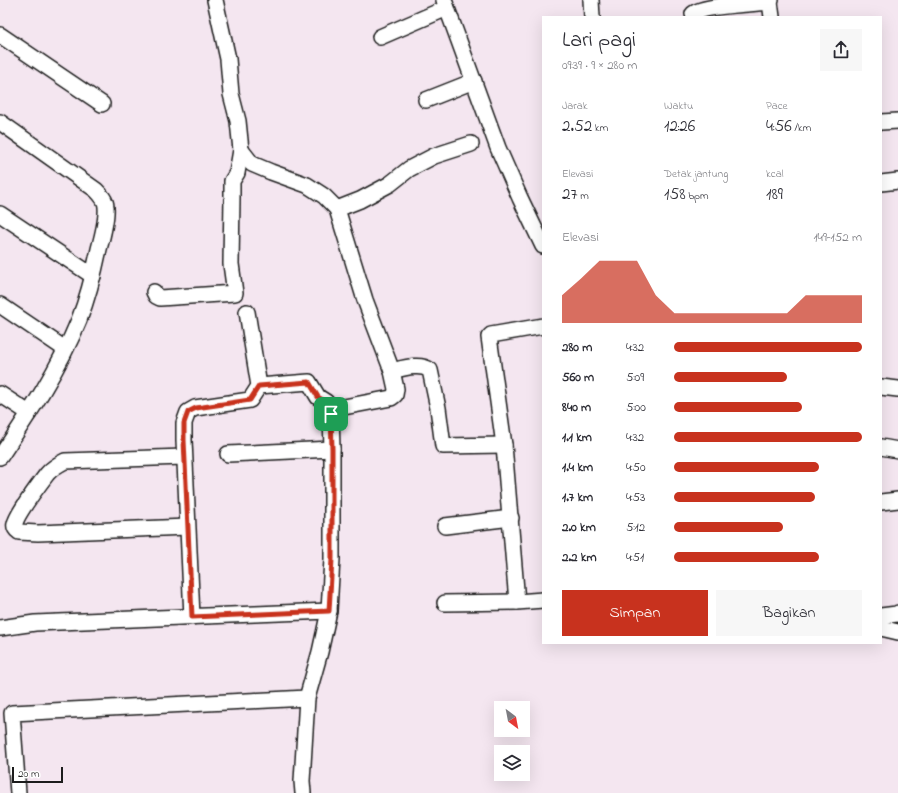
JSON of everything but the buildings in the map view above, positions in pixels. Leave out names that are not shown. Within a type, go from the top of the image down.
[{"type":"street","points":[[154,292],[156,296],[160,298],[235,293],[231,264],[232,181],[237,173],[241,150],[238,121],[231,94],[228,59],[216,0]]},
{"type":"street","points":[[591,0],[592,16]]},
{"type":"street","points":[[694,16],[693,14],[695,12],[710,8],[770,1],[772,16]]},
{"type":"street","points":[[380,37],[445,4],[498,148],[542,244]]},
{"type":"street","points":[[0,35],[102,104]]},
{"type":"street","points":[[426,100],[474,81]]},
{"type":"street","points":[[882,122],[898,121]]},
{"type":"street","points":[[0,122],[87,183],[102,196],[106,207],[102,238],[93,276],[80,318],[65,349],[29,413],[0,458]]},
{"type":"street","points":[[337,209],[360,200],[390,184],[409,169],[434,156],[471,144]]},
{"type":"street","points":[[241,150],[252,164],[307,185],[324,196],[337,209],[365,300],[392,371],[396,389],[395,395],[391,398],[344,407],[331,414]]},
{"type":"street","points":[[882,183],[898,181]]},
{"type":"street","points":[[0,214],[93,276]]},
{"type":"street","points":[[0,305],[65,349]]},
{"type":"street","points":[[192,617],[184,457],[185,418],[188,412],[196,408],[250,400],[259,386],[248,312]]},
{"type":"street","points":[[517,602],[504,445],[489,337],[542,326]]},
{"type":"street","points":[[392,371],[410,367],[426,368],[430,370],[438,408],[443,446],[504,445]]},
{"type":"street","points":[[259,386],[309,382],[318,397],[326,402],[331,414],[332,559],[329,611],[320,652],[307,698],[302,781],[304,793]]},
{"type":"street","points":[[882,387],[898,389]]},
{"type":"street","points":[[0,394],[29,413]]},
{"type":"street","points":[[882,448],[898,450]]},
{"type":"street","points":[[228,454],[332,449]]},
{"type":"street","points":[[184,457],[65,461],[57,465],[48,473],[25,505],[15,523],[15,527],[19,532],[33,533],[187,526]]},
{"type":"street","points":[[882,502],[898,500]]},
{"type":"street","points":[[445,526],[510,518]]},
{"type":"street","points":[[445,603],[542,600]]},
{"type":"street","points":[[0,628],[35,623],[329,611]]},
{"type":"street","points":[[882,616],[898,613]]},
{"type":"street","points":[[882,628],[898,632]]},
{"type":"street","points":[[18,793],[12,713],[307,698]]},
{"type":"route","points":[[309,382],[318,397],[326,402],[331,414],[332,559],[329,611],[192,617],[184,440],[184,423],[188,412],[196,408],[250,400],[259,386],[309,382]]}]
